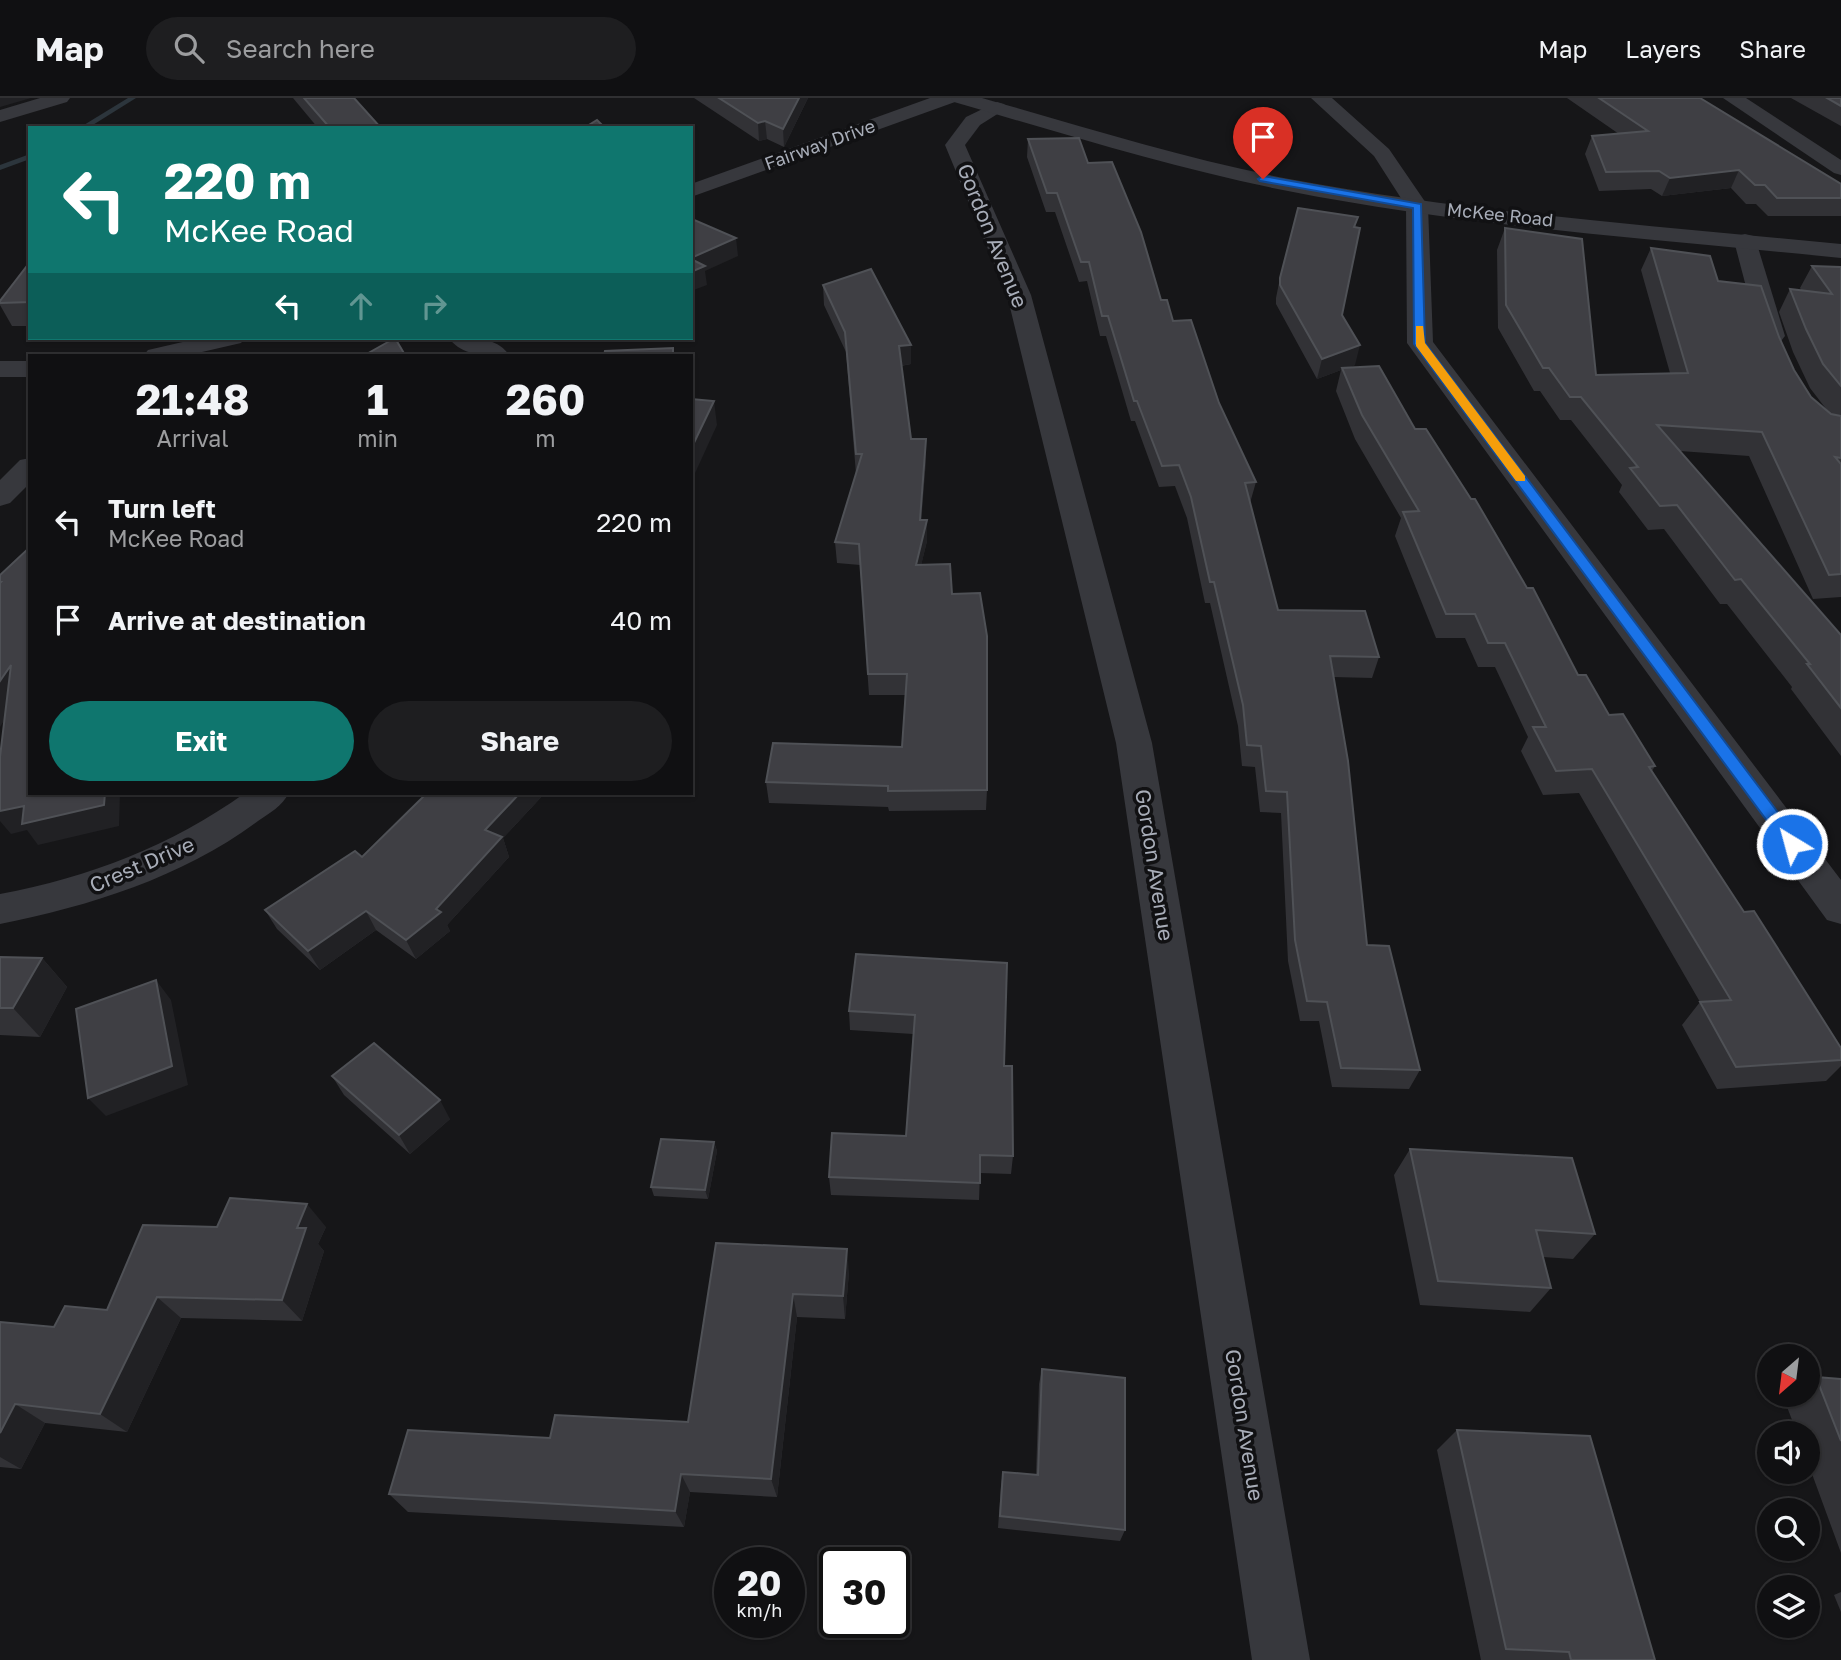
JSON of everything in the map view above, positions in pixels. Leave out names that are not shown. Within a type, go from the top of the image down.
[{"type":"street","points":[[0,116],[60,98]]},
{"type":"street","name":"Fairway Drive","points":[[693,190],[948,98]]},
{"type":"street","name":"McKee Road","points":[[961,98],[1212,168],[1288,185],[1418,206],[1841,251]]},
{"type":"street","points":[[1321,98],[1382,153],[1398,181],[1418,206],[1420,344],[1841,909]]},
{"type":"street","points":[[1733,98],[1841,169]]},
{"type":"street","name":"Gordon Avenue","points":[[997,108],[973,121],[955,145],[1019,295],[1134,743],[1281,1660]]},
{"type":"street","points":[[1745,241],[1778,358]]},
{"type":"street","points":[[161,354],[223,340]]},
{"type":"street","points":[[466,340],[494,354]]},
{"type":"street","points":[[0,369],[28,369]]},
{"type":"street","points":[[0,497],[28,468]]},
{"type":"street","name":"Crest Drive","points":[[0,909],[83,891],[151,866],[215,832],[268,795]]},
{"type":"building","points":[[304,98],[354,98],[379,126],[328,126]]},
{"type":"building","points":[[719,98],[799,98],[783,129],[765,121],[758,123]]},
{"type":"building","points":[[1599,98],[1700,98],[1841,184],[1841,198],[1777,198],[1765,185],[1755,185],[1739,170],[1670,178],[1659,171],[1606,172],[1592,136],[1648,131]]},
{"type":"building","points":[[1827,98],[1841,98],[1841,106]]},
{"type":"building","points":[[597,120],[603,126],[587,126]]},
{"type":"building","points":[[1079,138],[1088,163],[1112,162],[1141,232],[1161,300],[1167,300],[1173,321],[1191,320],[1219,403],[1256,482],[1245,483],[1278,610],[1365,611],[1379,657],[1330,656],[1348,761],[1367,945],[1389,946],[1420,1070],[1341,1068],[1327,1002],[1307,1001],[1295,940],[1287,792],[1266,791],[1261,746],[1247,745],[1243,705],[1214,582],[1210,582],[1191,497],[1179,465],[1162,466],[1137,401],[1134,401],[1108,316],[1102,316],[1089,262],[1081,262],[1057,193],[1047,193],[1028,139]]},
{"type":"building","points":[[1298,208],[1358,217],[1354,227],[1360,228],[1342,315],[1360,345],[1322,359],[1280,285]]},
{"type":"building","points":[[693,219],[736,238],[693,257]]},
{"type":"building","points":[[1505,228],[1582,239],[1596,375],[1688,373],[1651,248],[1710,256],[1718,281],[1761,286],[1794,370],[1811,397],[1831,414],[1841,416],[1841,458],[1835,457],[1841,464],[1841,574],[1829,575],[1762,432],[1657,425],[1841,635],[1841,708],[1807,664],[1810,664],[1741,579],[1735,580],[1677,505],[1660,506],[1630,468],[1638,467],[1581,397],[1570,397],[1549,368],[1543,368],[1506,305]]},
{"type":"building","points":[[693,260],[705,266],[693,271]]},
{"type":"building","points":[[28,265],[28,302],[0,301]]},
{"type":"building","points":[[1812,266],[1841,267],[1841,386],[1823,364],[1790,289],[1832,294]]},
{"type":"building","points":[[871,269],[911,345],[899,346],[911,439],[926,439],[920,520],[927,520],[916,565],[950,564],[952,594],[980,593],[987,636],[987,790],[888,791],[888,786],[766,782],[773,743],[902,747],[907,674],[868,674],[859,544],[835,542],[862,454],[856,454],[845,332],[823,285]]},
{"type":"building","points":[[396,340],[404,354],[367,354]]},
{"type":"building","points":[[673,348],[673,354],[604,354],[605,351]]},
{"type":"building","points":[[1379,366],[1415,429],[1426,429],[1471,499],[1475,499],[1527,588],[1533,588],[1578,675],[1586,675],[1609,715],[1623,714],[1655,766],[1649,767],[1744,912],[1754,911],[1841,1048],[1841,1060],[1736,1067],[1700,1002],[1731,1000],[1592,769],[1556,771],[1533,727],[1546,727],[1505,643],[1488,643],[1475,614],[1446,614],[1403,512],[1419,511],[1362,415],[1342,368]]},
{"type":"building","points":[[693,399],[714,401],[693,445]]},
{"type":"building","points":[[28,549],[28,795],[105,795],[104,805],[22,824],[24,806],[0,811],[0,757],[11,665],[0,681],[0,575]]},
{"type":"building","points":[[425,795],[518,795],[485,830],[502,837],[436,909],[441,912],[406,940],[366,911],[308,951],[265,910],[355,851],[362,857]]},
{"type":"building","points":[[856,954],[1007,963],[1004,1066],[1012,1066],[1013,1156],[980,1155],[980,1183],[829,1177],[832,1133],[906,1136],[915,1015],[849,1011]]},
{"type":"building","points":[[0,957],[42,958],[13,1008],[0,1008]]},
{"type":"building","points":[[156,980],[172,1066],[88,1098],[76,1009]]},
{"type":"building","points":[[374,1043],[440,1100],[399,1135],[332,1076]]},
{"type":"building","points":[[661,1139],[714,1142],[705,1190],[651,1187]]},
{"type":"building","points":[[1410,1149],[1572,1158],[1595,1234],[1536,1230],[1551,1288],[1438,1281]]},
{"type":"building","points":[[230,1198],[307,1204],[297,1228],[306,1228],[282,1300],[157,1297],[100,1414],[15,1404],[0,1433],[0,1322],[54,1327],[65,1306],[107,1310],[143,1225],[217,1227]]},
{"type":"building","points":[[716,1243],[847,1249],[843,1296],[793,1294],[771,1479],[681,1474],[675,1511],[389,1494],[408,1430],[550,1438],[555,1415],[688,1422]]},
{"type":"building","points":[[1042,1369],[1125,1378],[1125,1530],[1000,1516],[1003,1472],[1038,1475]]},
{"type":"building","points":[[1820,1377],[1841,1379],[1841,1441],[1820,1387]]},
{"type":"building","points":[[1457,1430],[1590,1436],[1655,1660],[1571,1660],[1569,1652],[1506,1649]]},
{"type":"waterway","points":[[85,126],[133,98]]},
{"type":"waterway","points":[[0,168],[28,157]]},
{"type":"slow traffic","points":[[1419,328],[1420,344],[1520,479]]},
{"type":"route","points":[[1263,179],[1418,206],[1420,344],[1792,844]]}]
